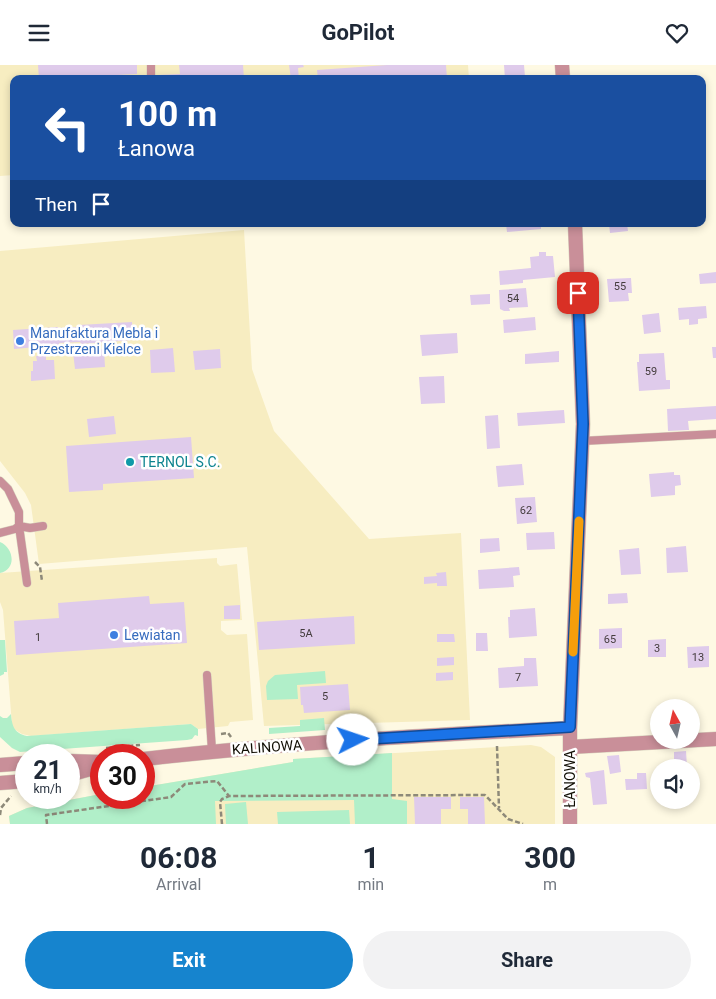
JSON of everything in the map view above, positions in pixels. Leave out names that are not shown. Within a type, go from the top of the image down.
[{"type":"street","name":"ŁANOWA","points":[[570,824],[570,727],[583,424],[575,227]]},
{"type":"street","name":"KALINOWA","points":[[155,758],[212,751],[423,735],[570,727]]},
{"type":"street","points":[[570,747],[716,739]]},
{"type":"street","points":[[0,765],[15,764]]},
{"type":"street","points":[[0,783],[15,782]]},
{"type":"lane","points":[[582,441],[716,434]]},
{"type":"lane","points":[[0,481],[8,489],[19,512],[27,583]]},
{"type":"lane","points":[[19,525],[30,528],[43,526]]},
{"type":"lane","points":[[0,533],[15,529],[19,525]]},
{"type":"lane","points":[[207,675],[212,751]]},
{"type":"path","points":[[497,739],[499,808]]},
{"type":"path","points":[[47,824],[46,815],[171,797],[185,784],[217,781],[230,796]]},
{"type":"path","points":[[222,824],[220,803],[222,799],[230,796],[485,795],[508,819],[523,824]]},
{"type":"shaded area","points":[[0,65],[468,65],[469,75],[10,75],[10,175],[0,176]]},
{"type":"shaded area","points":[[244,230],[252,369],[274,431],[369,539],[461,533],[470,720],[264,726],[247,547],[39,564],[31,505],[25,493],[0,461],[0,251]]},
{"type":"shaded area","points":[[217,558],[217,563],[220,566],[237,564],[242,620],[221,621],[221,630],[227,635],[247,634],[253,720],[230,722],[228,726],[198,729],[191,724],[31,736],[22,734],[14,729],[12,725],[3,610],[0,602],[0,573]]},
{"type":"shaded area","points":[[531,745],[541,747],[555,757],[555,824],[10,824],[9,816],[25,809],[80,809],[80,798],[90,796],[90,809],[155,809],[155,785],[293,762],[293,759]]},
{"type":"green space","points":[[0,542],[11,553],[12,558],[9,567],[0,573]]},
{"type":"green space","points":[[0,640],[5,640],[7,672],[0,676]]},
{"type":"green space","points":[[325,671],[326,683],[297,685],[298,699],[267,700],[266,686],[268,681],[275,675]]},
{"type":"green space","points":[[11,714],[16,731],[27,736],[191,724],[198,729],[198,736],[195,735],[192,739],[187,740],[131,744],[90,744],[90,747],[80,748],[80,744],[15,744],[15,750],[0,737],[0,716],[7,718]]},
{"type":"green space","points":[[324,718],[325,730],[269,734],[269,728],[300,726],[300,720]]},
{"type":"green space","points":[[392,753],[392,799],[407,801],[407,824],[355,824],[354,800],[215,801],[216,824],[10,824],[9,816],[25,809],[80,809],[80,798],[90,796],[90,809],[155,809],[155,785],[293,762],[293,759]]},
{"type":"green space","points":[[246,802],[248,824],[226,824],[225,804]]},
{"type":"green space","points":[[349,810],[350,824],[278,824],[277,812]]},
{"type":"building","points":[[38,65],[137,65],[137,74],[39,75]]},
{"type":"building","points":[[179,65],[243,65],[244,75],[158,75],[180,74]]},
{"type":"building","points":[[289,65],[303,65],[304,67],[298,68],[299,75],[290,75]]},
{"type":"building","points":[[387,65],[446,65],[447,75],[318,75],[317,70]]},
{"type":"building","points":[[504,65],[524,65],[525,75],[505,75]]},
{"type":"building","points":[[506,227],[541,227],[541,229],[507,232]]},
{"type":"building","points":[[609,227],[627,227],[628,231],[610,233]]},
{"type":"building","points":[[539,252],[546,252],[546,256],[553,256],[555,277],[523,280],[523,283],[500,285],[499,271],[531,268],[530,257],[539,256]]},
{"type":"building","points":[[716,272],[716,283],[700,284],[699,274]]},
{"type":"building","points":[[631,278],[632,293],[628,293],[629,301],[609,302],[607,279]]},
{"type":"building","points":[[526,288],[528,307],[509,308],[510,311],[500,309],[499,290]]},
{"type":"building","points":[[490,294],[490,304],[471,305],[470,295]]},
{"type":"building","points":[[706,306],[707,318],[698,319],[698,324],[689,325],[689,319],[679,320],[678,308]]},
{"type":"building","points":[[659,313],[661,332],[644,334],[642,315]]},
{"type":"building","points":[[535,317],[536,330],[504,333],[503,320]]},
{"type":"building","points":[[132,322],[133,340],[81,344],[80,342],[59,343],[59,345],[14,349],[13,330]]},
{"type":"building","points":[[457,333],[458,353],[422,356],[420,335]]},
{"type":"building","points":[[712,347],[716,347],[716,358],[713,358]]},
{"type":"building","points":[[173,348],[175,372],[151,373],[150,350]]},
{"type":"building","points":[[104,349],[105,367],[75,369],[73,352]]},
{"type":"building","points":[[220,349],[221,368],[195,370],[193,351]]},
{"type":"building","points":[[559,351],[559,362],[525,364],[525,354]]},
{"type":"building","points":[[664,353],[666,380],[670,380],[670,389],[639,391],[637,362],[639,362],[639,354]]},
{"type":"building","points":[[36,356],[46,356],[46,360],[54,360],[55,379],[31,381],[33,361],[37,361]]},
{"type":"building","points":[[444,376],[445,403],[421,404],[419,377]]},
{"type":"building","points":[[716,406],[716,419],[688,421],[689,430],[668,431],[667,409]]},
{"type":"building","points":[[564,410],[565,423],[518,426],[517,413]]},
{"type":"building","points":[[498,415],[500,448],[487,449],[485,416]]},
{"type":"building","points":[[114,416],[116,434],[89,437],[87,419]]},
{"type":"building","name":"TERNOL S.C.","points":[[191,437],[194,478],[103,484],[103,490],[69,492],[66,446]]},
{"type":"building","points":[[522,464],[524,485],[498,487],[496,466]]},
{"type":"building","points":[[674,472],[674,475],[680,475],[681,485],[675,486],[675,495],[651,497],[649,474]]},
{"type":"building","points":[[535,497],[537,522],[517,524],[515,498]]},
{"type":"building","points":[[554,532],[555,549],[527,550],[526,533]]},
{"type":"building","points":[[499,538],[500,551],[480,553],[480,539]]},
{"type":"building","points":[[686,546],[688,572],[667,573],[666,548]]},
{"type":"building","points":[[639,548],[641,574],[621,575],[619,550]]},
{"type":"building","points":[[519,567],[520,575],[513,576],[514,587],[479,589],[478,570]]},
{"type":"building","points":[[446,572],[447,586],[437,586],[437,583],[424,584],[424,577],[437,576],[436,573]]},
{"type":"building","points":[[627,593],[628,603],[608,604],[608,594]]},
{"type":"building","points":[[149,596],[150,604],[184,602],[187,643],[16,655],[14,621],[59,618],[58,603]]},
{"type":"building","points":[[240,605],[240,619],[224,619],[224,606]]},
{"type":"building","points":[[535,608],[537,636],[509,638],[508,617],[510,617],[510,610]]},
{"type":"building","points":[[354,616],[355,644],[259,650],[257,622]]},
{"type":"building","points":[[622,628],[622,648],[599,649],[599,629]]},
{"type":"building","points":[[476,633],[487,633],[488,651],[476,651]]},
{"type":"building","points":[[437,634],[454,634],[455,642],[437,642]]},
{"type":"building","points":[[666,639],[666,657],[648,657],[648,640]]},
{"type":"building","points":[[709,646],[709,667],[688,668],[687,647]]},
{"type":"building","points":[[454,657],[454,665],[437,666],[437,658]]},
{"type":"building","points":[[524,658],[536,658],[538,686],[499,688],[498,668],[524,666]]},
{"type":"building","points":[[453,672],[453,680],[436,681],[436,673]]},
{"type":"building","points":[[348,684],[350,710],[304,713],[303,705],[301,705],[300,687]]},
{"type":"building","points":[[686,751],[686,759],[674,759],[674,752]]},
{"type":"building","points":[[619,755],[621,772],[610,774],[607,756]]},
{"type":"building","points":[[604,770],[607,804],[593,805],[590,778],[586,777],[585,773]]},
{"type":"building","points":[[637,773],[646,773],[647,789],[626,790],[625,779],[637,779]]},
{"type":"building","points":[[414,797],[451,797],[451,809],[441,809],[441,824],[415,824]]},
{"type":"building","points":[[460,797],[484,797],[485,824],[468,824],[468,809],[460,809]]},
{"type":"slow traffic","points":[[573,652],[579,521]]},
{"type":"place","name":"Manufaktura Mebla i Przestrzeni Kielce","points":[[20,341]]},
{"type":"place","name":"TERNOL S.C.","points":[[130,462]]},
{"type":"place","name":"Lewiatan","points":[[114,635]]},
{"type":"route","points":[[353,740],[570,727],[583,424],[578,293]]}]
